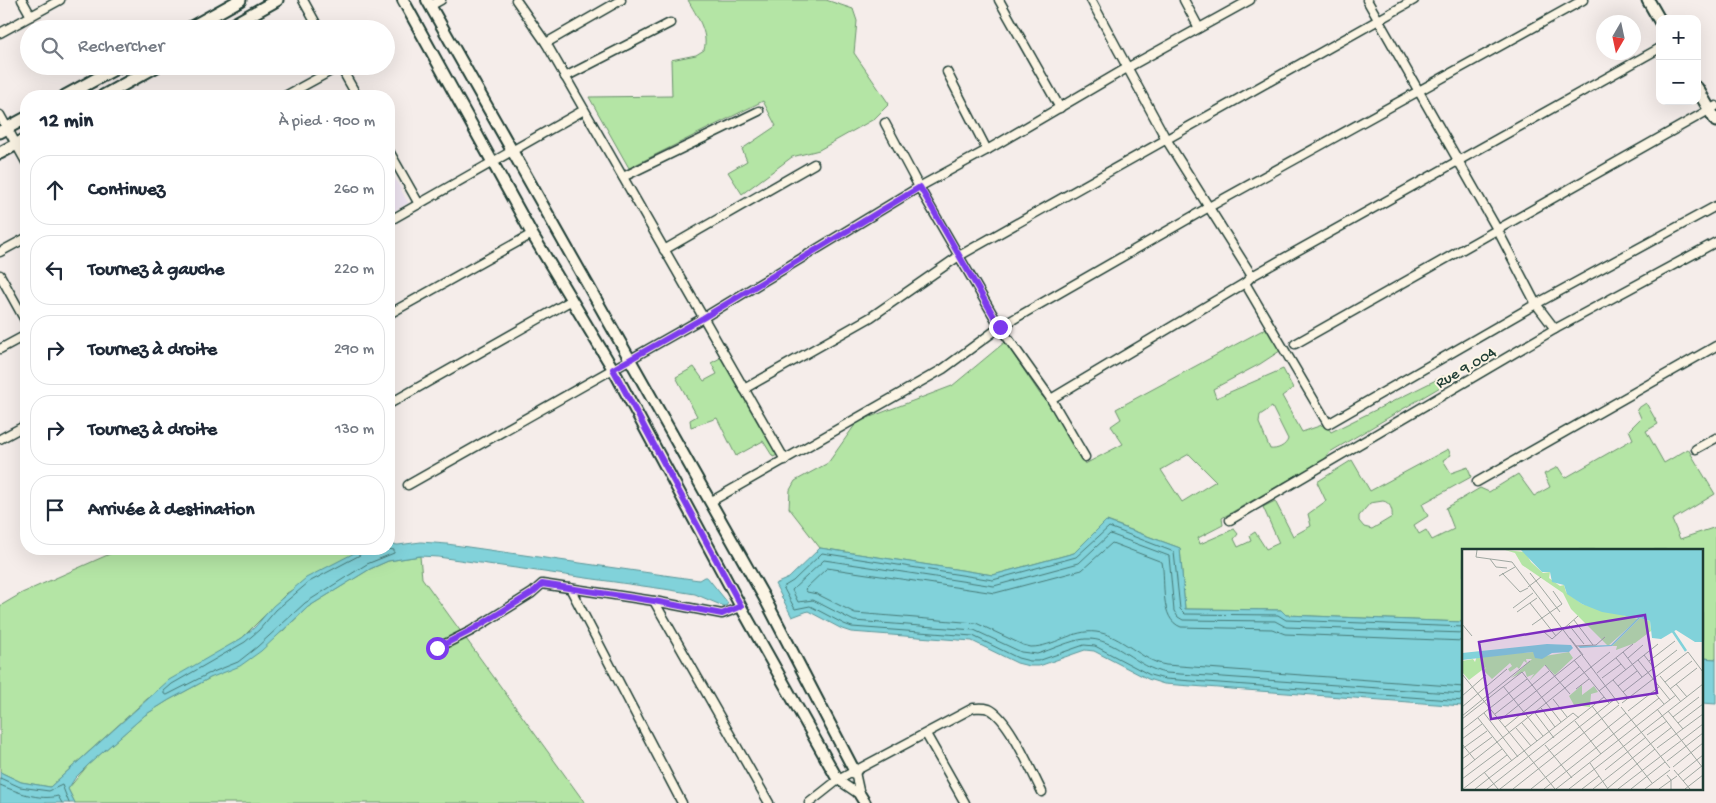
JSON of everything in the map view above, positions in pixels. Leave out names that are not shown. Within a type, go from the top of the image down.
[{"type":"main road","points":[[204,20],[240,0]]},
{"type":"main road","points":[[241,20],[277,0]]},
{"type":"main road","points":[[1648,0],[1657,15]]},
{"type":"main road","points":[[76,90],[104,75]]},
{"type":"main road","points":[[114,90],[141,75]]},
{"type":"main road","points":[[1701,93],[1713,108],[1716,121]]},
{"type":"main road","points":[[4,130],[20,121]]},
{"type":"main road","points":[[0,153],[20,143]]},
{"type":"street","points":[[22,0],[31,16]]},
{"type":"street","points":[[24,20],[60,0]]},
{"type":"street","points":[[303,0],[314,20]]},
{"type":"street","points":[[403,0],[532,234],[613,369],[741,606],[838,780],[863,799]]},
{"type":"street","points":[[441,0],[428,3],[631,359],[764,598],[855,772],[863,799]]},
{"type":"street","points":[[516,0],[546,43],[784,460]]},
{"type":"street","points":[[546,43],[621,0]]},
{"type":"street","points":[[999,0],[1060,108]]},
{"type":"street","points":[[1091,0],[1166,139],[1252,276]]},
{"type":"street","points":[[1184,0],[1199,28]]},
{"type":"street","points":[[408,485],[703,318],[920,187],[1250,0]]},
{"type":"street","points":[[1367,0],[1497,230],[1536,304],[1555,329]]},
{"type":"street","points":[[744,388],[871,317],[959,256],[1414,0]]},
{"type":"street","points":[[710,502],[943,369],[1000,327],[1209,207],[1583,0]]},
{"type":"street","points":[[0,33],[20,22]]},
{"type":"street","points":[[565,77],[670,23]]},
{"type":"street","points":[[1051,399],[1246,283],[1252,276],[1656,50]]},
{"type":"street","points":[[947,72],[988,150]]},
{"type":"street","points":[[296,90],[324,75]]},
{"type":"street","points":[[345,75],[354,90]]},
{"type":"street","points":[[1295,344],[1713,108]]},
{"type":"street","points":[[395,218],[584,110]]},
{"type":"street","points":[[623,177],[759,111]]},
{"type":"street","points":[[0,116],[4,130],[20,141]]},
{"type":"street","points":[[885,123],[1000,327],[1051,399],[1085,456]]},
{"type":"street","points":[[395,162],[419,204]]},
{"type":"street","points":[[664,250],[814,164]]},
{"type":"street","name":"Rue 9.004","points":[[1246,283],[1328,424],[1536,304],[1716,206]]},
{"type":"street","points":[[395,311],[532,234]]},
{"type":"street","points":[[0,252],[20,241]]},
{"type":"street","name":"Rue 9.004","points":[[1230,520],[1555,329],[1716,242]]},
{"type":"street","points":[[0,275],[20,311]]},
{"type":"street","points":[[395,401],[572,300]]},
{"type":"street","points":[[0,349],[20,338]]},
{"type":"street","points":[[1477,482],[1716,346]]},
{"type":"street","points":[[0,439],[20,428]]},
{"type":"street","points":[[1696,449],[1716,438]]},
{"type":"street","points":[[437,648],[472,630],[532,593],[542,584],[654,601],[722,614],[741,606]]},
{"type":"street","points":[[570,588],[682,803]]},
{"type":"street","points":[[654,601],[769,803]]},
{"type":"street","points":[[809,803],[838,780],[973,708],[982,708],[998,715],[1010,730],[1042,792]]},
{"type":"street","points":[[926,734],[965,803]]},
{"type":"shaded area","points":[[395,178],[408,203],[395,211]]},
{"type":"green space","points":[[688,0],[826,0],[853,9],[857,21],[854,53],[889,104],[874,119],[819,150],[792,157],[742,194],[728,172],[747,161],[742,149],[776,126],[763,101],[629,168],[589,97],[672,96],[671,60],[696,55],[704,50],[705,37],[703,30]]},
{"type":"green space","points":[[1272,325],[1286,347],[1260,364],[1213,389],[1216,398],[1283,369],[1293,388],[1282,396],[1302,432],[1325,424],[1331,432],[1444,376],[1447,383],[1330,452],[1325,459],[1222,518],[1223,525],[1198,538],[1200,544],[1234,529],[1238,534],[1234,539],[1238,547],[1251,541],[1249,536],[1255,532],[1266,549],[1279,543],[1263,507],[1275,501],[1293,536],[1311,526],[1308,514],[1326,501],[1317,482],[1352,460],[1370,491],[1448,449],[1451,455],[1443,460],[1451,473],[1468,467],[1471,477],[1422,504],[1428,516],[1414,525],[1419,534],[1426,530],[1432,540],[1454,529],[1446,508],[1480,488],[1489,492],[1518,474],[1534,496],[1550,487],[1544,474],[1558,467],[1565,478],[1633,439],[1629,430],[1641,418],[1637,409],[1646,403],[1658,424],[1646,431],[1664,463],[1688,449],[1715,494],[1672,520],[1680,539],[1716,527],[1716,659],[1704,658],[1704,549],[1462,549],[1462,622],[1286,615],[1281,610],[1185,609],[1180,548],[1107,521],[1074,553],[993,575],[820,548],[789,508],[790,490],[795,481],[828,463],[857,422],[952,386],[1005,342],[1040,394],[1048,402],[1085,464],[1123,444],[1111,426],[1121,419],[1116,409]],"holes":[[[1272,407],[1288,439],[1283,446],[1270,449],[1259,423],[1260,415]],[[1189,454],[1216,481],[1182,502],[1161,470]],[[1383,501],[1389,505],[1392,517],[1372,529],[1364,527],[1359,521],[1359,516],[1370,503]]]},
{"type":"green space","points":[[722,357],[778,455],[773,457],[763,441],[736,456],[717,418],[691,427],[690,420],[697,416],[676,377],[694,367],[704,381],[717,374],[711,363]]},
{"type":"green space","points":[[108,555],[352,555],[287,593],[242,638],[147,699],[50,787],[21,782],[0,772],[0,606],[22,593]]},
{"type":"green space","points":[[420,556],[422,578],[585,803],[75,803],[68,789],[88,765],[145,715],[210,678],[283,631],[308,607],[370,569],[388,561]]},
{"type":"water","points":[[1106,521],[1180,548],[1185,609],[1281,610],[1286,615],[1462,622],[1462,706],[1164,684],[1148,679],[1094,651],[1085,650],[1039,666],[1029,666],[1017,663],[972,641],[851,632],[808,611],[792,617],[775,584],[789,578],[820,548],[993,575],[1074,553]]},
{"type":"water","points":[[421,542],[447,544],[699,580],[707,577],[728,603],[726,606],[723,606],[695,594],[664,589],[438,557],[420,556],[388,561],[370,569],[308,607],[261,651],[240,666],[210,678],[145,715],[75,778],[68,789],[75,803],[0,803],[0,772],[21,782],[50,787],[169,680],[242,638],[255,627],[273,606],[306,578],[350,555],[395,555],[395,545]]},
{"type":"water","points":[[1704,658],[1716,659],[1716,704],[1704,703]]},
{"type":"route","points":[[437,648],[472,630],[532,593],[542,584],[654,601],[722,614],[741,606],[613,369],[703,318],[920,187],[1000,327]]}]
